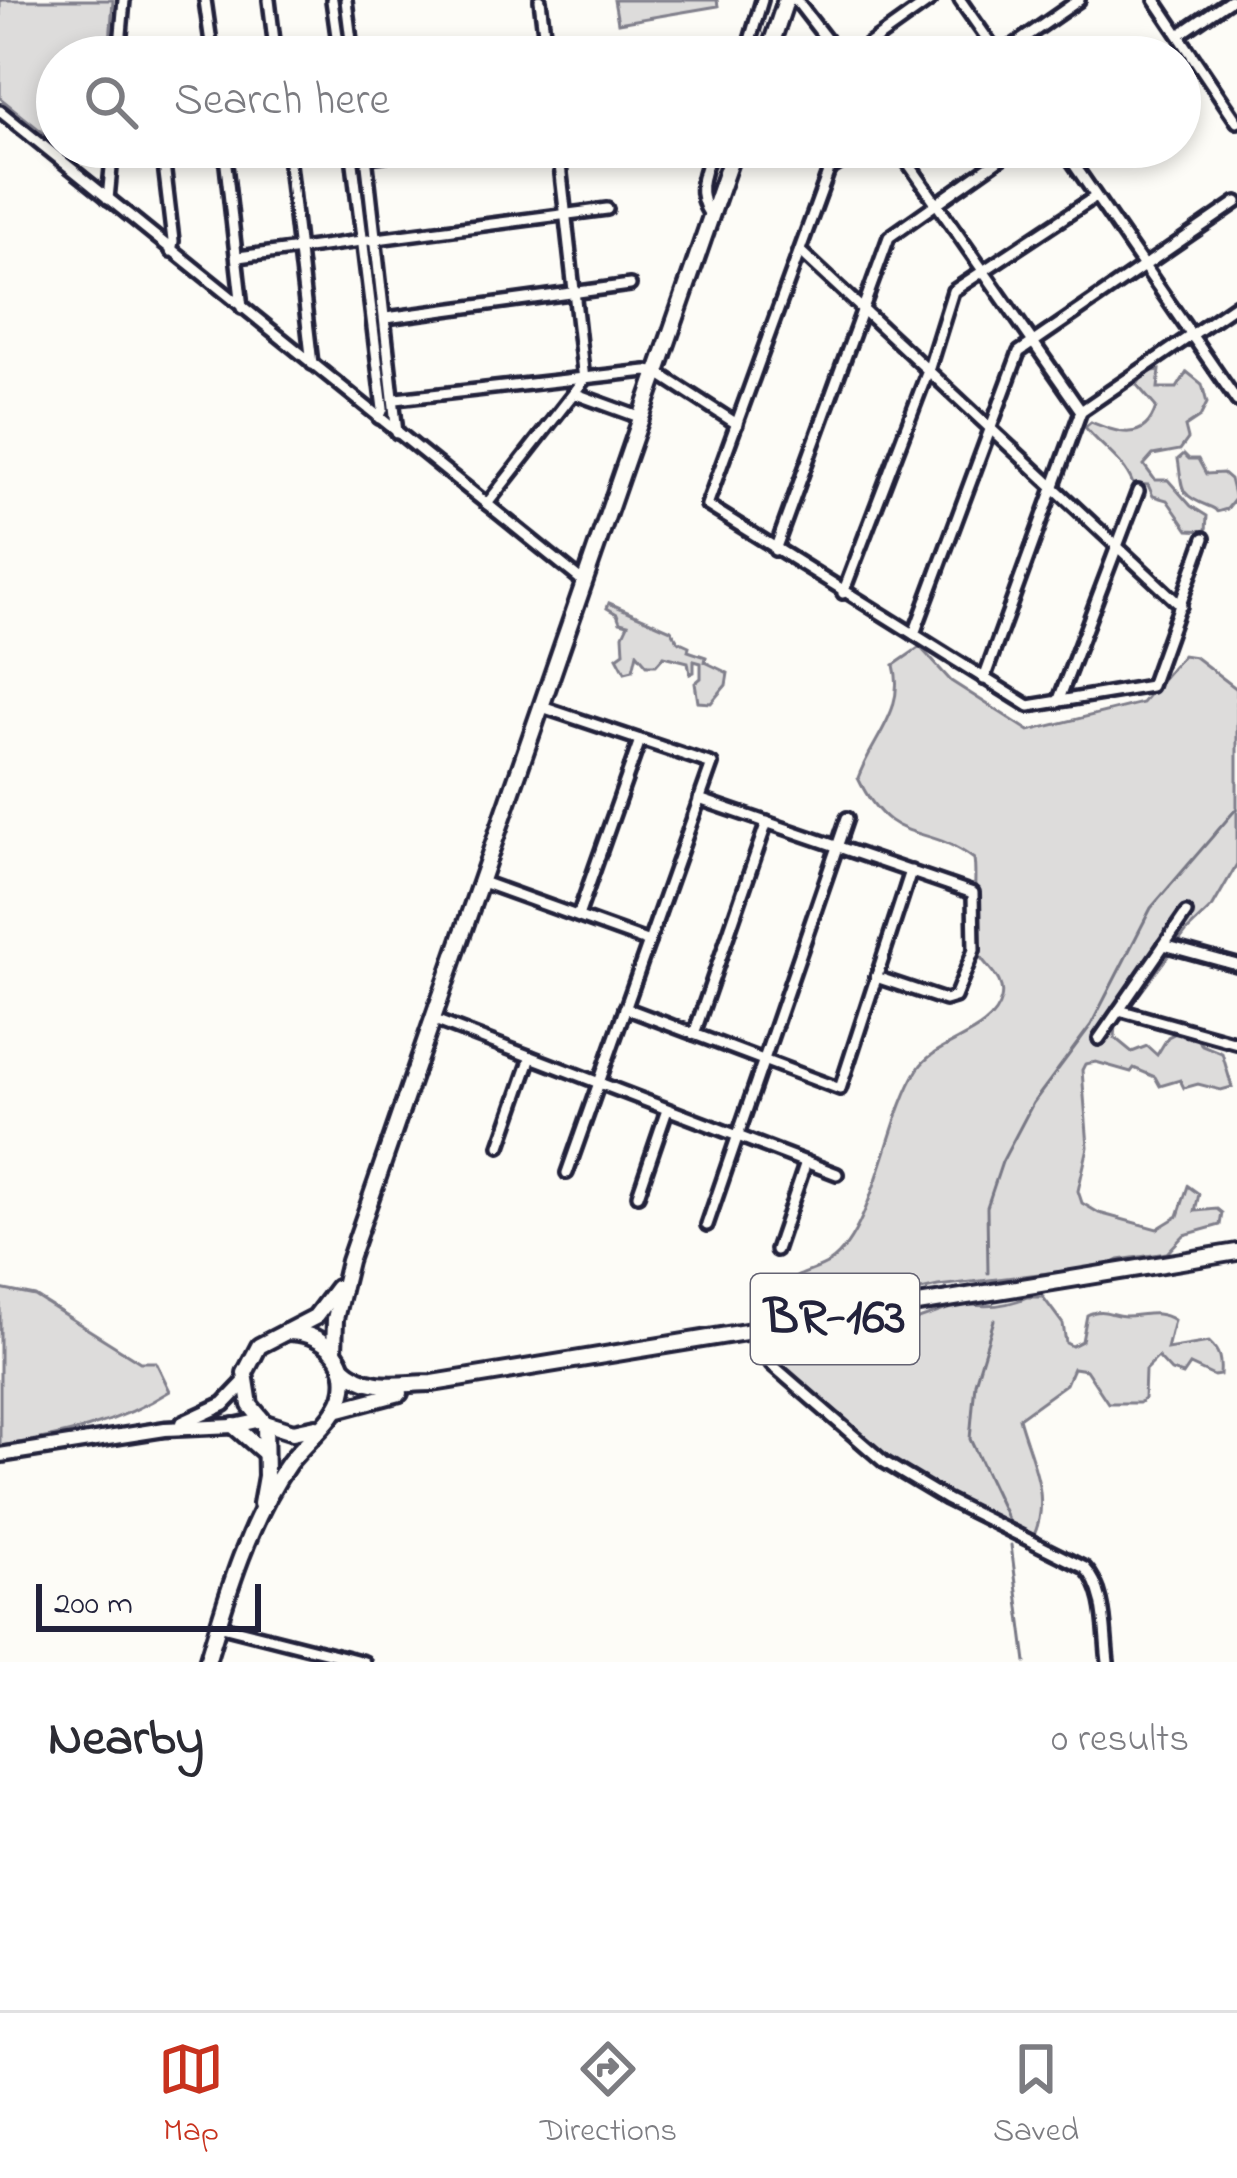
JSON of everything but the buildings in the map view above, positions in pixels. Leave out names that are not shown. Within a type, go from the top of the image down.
[{"type":"highway","points":[[774,36],[787,0]]},
{"type":"highway","points":[[334,1352],[335,1319],[350,1261],[728,168]]},
{"type":"highway","name":"BR-163","points":[[207,1662],[259,1515],[290,1462],[336,1410],[433,1383],[1237,1252]]},
{"type":"highway","points":[[244,1383],[253,1354],[267,1340],[305,1324],[323,1309],[350,1261]]},
{"type":"highway","points":[[286,1332],[313,1335],[334,1352],[345,1385],[336,1410]]},
{"type":"highway","name":"BR-163","points":[[342,1367],[353,1378],[372,1385],[433,1383]]},
{"type":"highway","name":"BR-163","points":[[244,1383],[250,1405],[264,1421],[259,1515]]},
{"type":"highway","points":[[264,1421],[292,1432],[320,1425]]},
{"type":"highway","points":[[234,1426],[265,1453]]},
{"type":"main road","points":[[165,1429],[214,1411],[244,1383]]},
{"type":"main road","points":[[0,1455],[165,1429],[264,1421]]},
{"type":"street","points":[[121,36],[124,0]]},
{"type":"street","points":[[206,0],[210,36]]},
{"type":"street","points":[[269,0],[273,36]]},
{"type":"street","points":[[332,0],[337,36]]},
{"type":"street","points":[[347,0],[351,36]]},
{"type":"street","points":[[540,0],[544,36]]},
{"type":"street","points":[[751,36],[762,0]]},
{"type":"street","points":[[796,0],[824,36]]},
{"type":"street","points":[[880,36],[931,0]]},
{"type":"street","points":[[960,0],[985,36]]},
{"type":"street","points":[[1028,36],[1079,0]]},
{"type":"street","points":[[1155,0],[1179,35],[1230,0]]},
{"type":"street","points":[[1201,68],[1237,122]]},
{"type":"street","points":[[1226,106],[1237,98]]},
{"type":"street","points":[[0,111],[36,140]]},
{"type":"street","points":[[70,168],[584,583]]},
{"type":"street","points":[[108,199],[110,168]]},
{"type":"street","points":[[164,168],[171,251]]},
{"type":"street","points":[[227,168],[242,308]]},
{"type":"street","points":[[289,168],[312,364]]},
{"type":"street","points":[[354,168],[382,409],[379,418]]},
{"type":"street","points":[[367,168],[398,433]]},
{"type":"street","points":[[487,504],[584,380],[561,168]]},
{"type":"street","points":[[705,168],[701,201],[712,217]]},
{"type":"street","points":[[833,168],[707,505],[1024,705],[1151,686],[1204,538]]},
{"type":"street","points":[[912,168],[1082,411]]},
{"type":"street","points":[[776,550],[889,237],[987,168]]},
{"type":"street","points":[[1076,168],[1237,400]]},
{"type":"street","points":[[843,593],[929,368],[953,291],[1095,197]]},
{"type":"street","points":[[914,634],[1019,352],[1237,202]]},
{"type":"street","points":[[238,257],[607,209]]},
{"type":"street","points":[[800,251],[1181,606]]},
{"type":"street","points":[[386,318],[630,285]]},
{"type":"street","points":[[984,679],[1082,411],[1237,304]]},
{"type":"street","points":[[395,399],[658,373],[737,424]]},
{"type":"street","points":[[576,394],[642,418]]},
{"type":"street","points":[[1058,702],[1138,491]]},
{"type":"street","points":[[542,707],[712,764],[567,1173]]},
{"type":"street","points":[[578,916],[640,740]]},
{"type":"street","points":[[699,799],[970,890],[974,950],[956,997],[945,1000],[876,977]]},
{"type":"street","points":[[706,1225],[848,818]]},
{"type":"street","points":[[694,1034],[767,822]]},
{"type":"street","points":[[625,1008],[840,1089],[911,871]]},
{"type":"street","points":[[482,882],[649,942]]},
{"type":"street","points":[[1099,1039],[1186,913]]},
{"type":"street","points":[[1164,945],[1237,965]]},
{"type":"street","points":[[1119,1010],[1237,1042]]},
{"type":"street","points":[[432,1019],[837,1174]]},
{"type":"street","points":[[500,1145],[531,1057]]},
{"type":"street","points":[[638,1195],[667,1110]]},
{"type":"street","points":[[776,1250],[806,1162]]},
{"type":"street","points":[[756,1332],[771,1364],[884,1462],[946,1499],[1085,1568],[1101,1599],[1108,1662]]},
{"type":"street","points":[[218,1625],[364,1662]]},
{"type":"shaded area","points":[[0,0],[113,0],[110,36],[36,36],[36,127],[0,98]]},
{"type":"shaded area","points":[[614,0],[717,0],[718,6],[618,23]]},
{"type":"shaded area","points":[[1160,370],[1158,388],[1177,388],[1187,372],[1202,384],[1207,403],[1200,417],[1185,427],[1188,439],[1180,450],[1153,455],[1144,465],[1155,480],[1168,480],[1207,516],[1206,531],[1188,530],[1167,500],[1153,496],[1148,485],[1133,484],[1085,427],[1091,422],[1129,432],[1145,426],[1156,407],[1137,385],[1145,372]]},
{"type":"shaded area","points":[[1184,454],[1198,459],[1206,474],[1223,473],[1230,479],[1235,499],[1227,509],[1217,512],[1186,494],[1178,459]]},
{"type":"shaded area","points":[[609,603],[671,630],[689,646],[688,651],[728,673],[726,685],[711,703],[698,702],[695,683],[701,678],[701,663],[694,661],[690,674],[688,662],[664,656],[656,665],[647,665],[637,653],[633,670],[625,672],[617,657],[624,652],[628,624],[607,608]]},
{"type":"shaded area","points":[[920,647],[951,681],[1029,731],[1142,703],[1183,655],[1195,657],[1237,689],[1237,864],[1213,906],[1186,932],[1116,1025],[1115,1038],[1132,1052],[1147,1046],[1157,1055],[1168,1037],[1190,1032],[1202,1045],[1222,1053],[1232,1087],[1221,1090],[1198,1084],[1184,1088],[1180,1080],[1160,1086],[1155,1077],[1134,1068],[1131,1072],[1096,1062],[1085,1064],[1088,1147],[1078,1191],[1082,1203],[1099,1213],[1157,1229],[1178,1216],[1188,1186],[1199,1194],[1195,1211],[1217,1209],[1222,1213],[1220,1225],[1184,1235],[1167,1253],[821,1308],[794,1295],[796,1277],[830,1262],[858,1226],[918,1069],[987,1021],[1001,999],[998,979],[975,943],[974,859],[896,825],[883,815],[858,778],[892,710],[897,681],[894,665]]},
{"type":"shaded area","points":[[0,1289],[35,1296],[140,1362],[156,1362],[170,1391],[88,1428],[0,1446]]},
{"type":"shaded area","points":[[1043,1297],[1063,1324],[1066,1343],[1072,1346],[1082,1341],[1087,1315],[1156,1314],[1174,1320],[1167,1349],[1209,1342],[1220,1365],[1220,1375],[1190,1365],[1183,1375],[1171,1371],[1158,1357],[1145,1370],[1144,1399],[1139,1403],[1108,1403],[1086,1370],[1073,1368],[1066,1384],[1019,1418],[1040,1490],[1034,1535],[966,1508],[892,1462],[823,1408],[771,1356],[775,1344],[786,1339],[887,1330],[955,1302],[991,1306]]},
{"type":"waterway","points":[[988,1273],[987,1207],[1002,1162],[1033,1103],[1091,1025],[1151,908],[1237,808]]},
{"type":"waterway","points":[[994,1320],[975,1383],[970,1439],[1009,1522]]},
{"type":"waterway","points":[[1011,1545],[1026,1662]]}]
